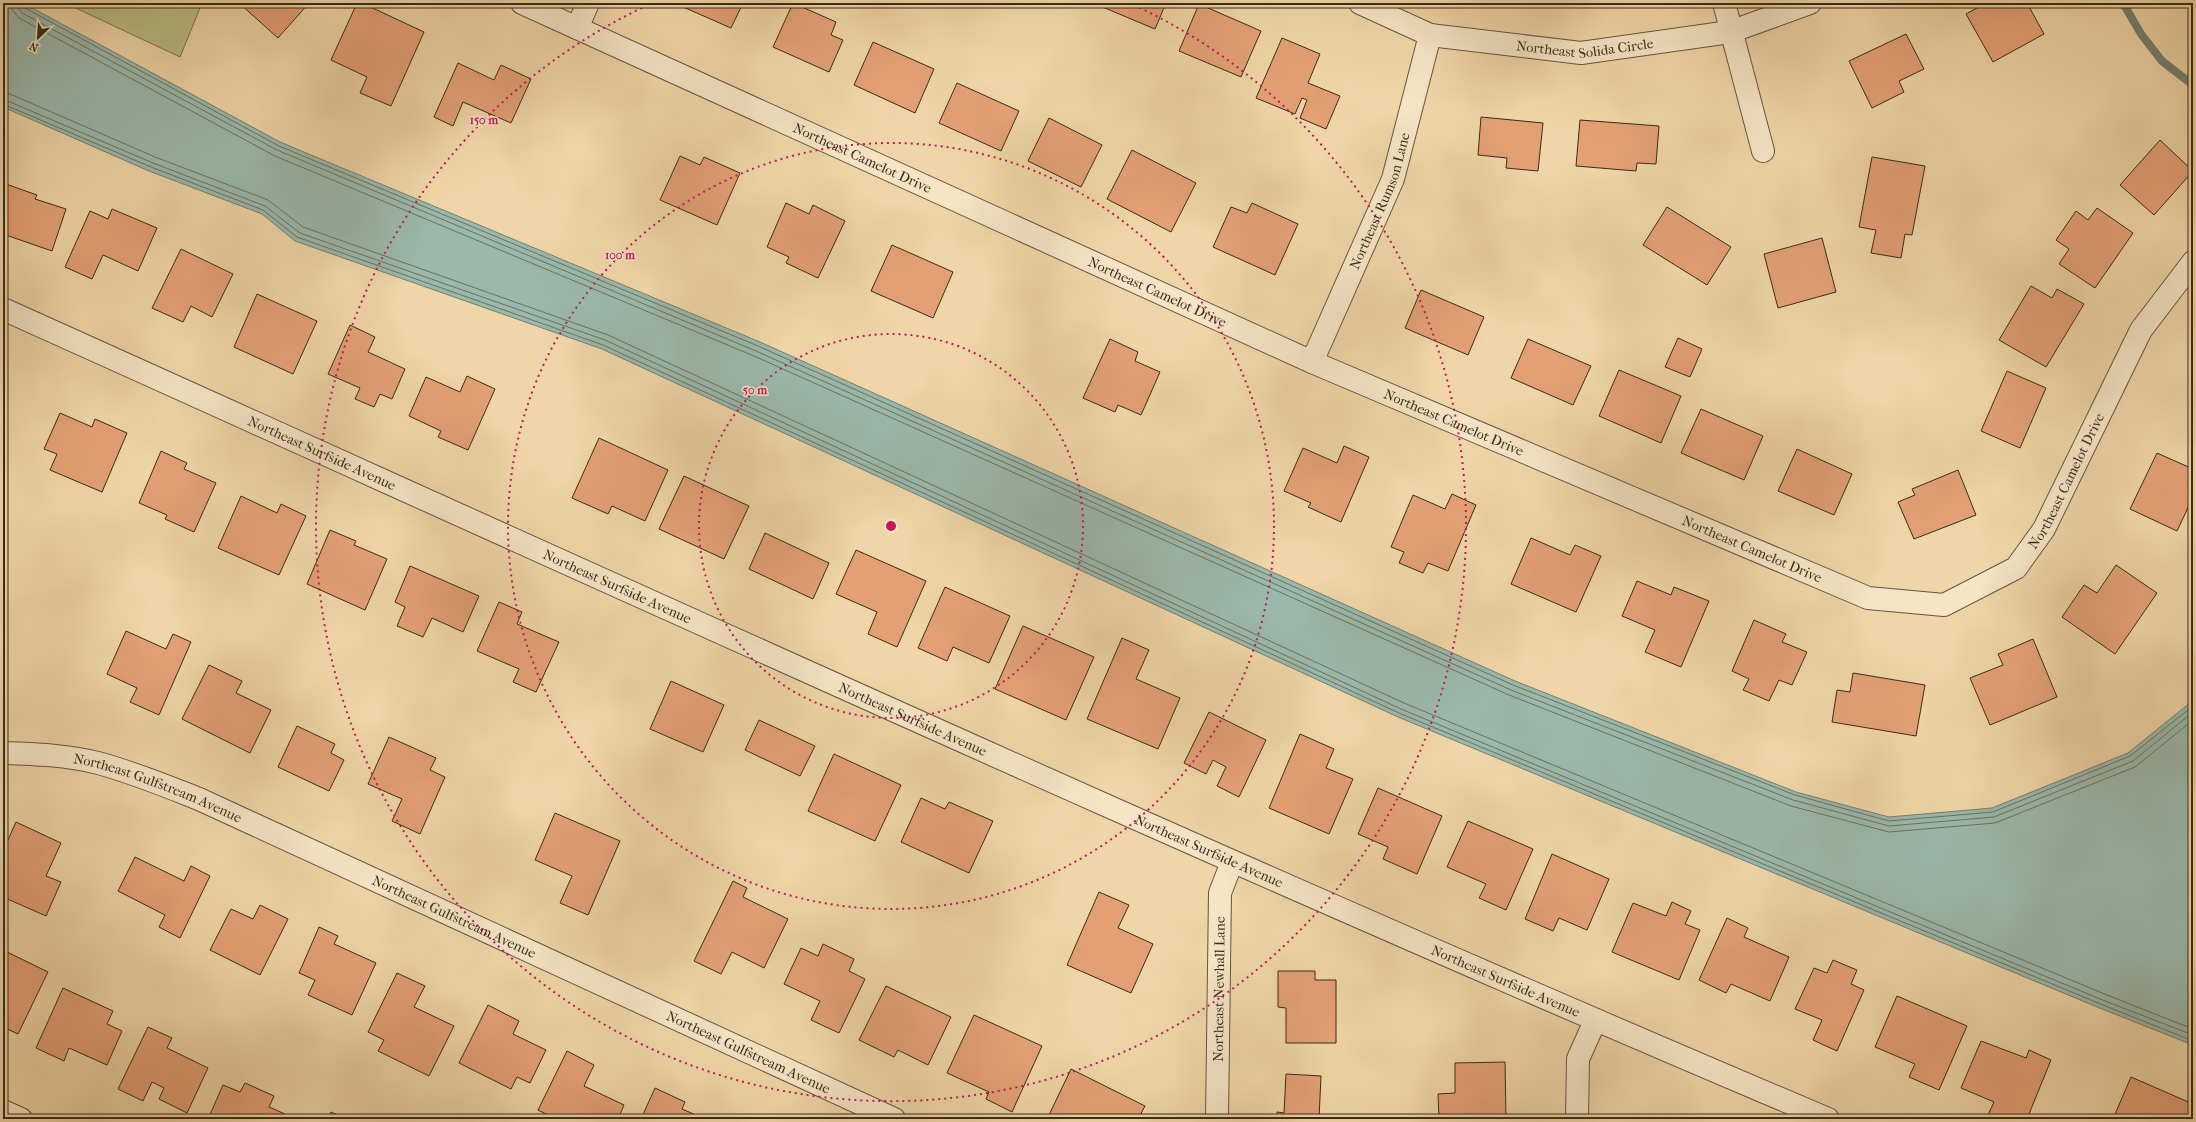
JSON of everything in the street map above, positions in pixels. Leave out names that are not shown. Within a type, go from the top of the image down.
[{"type":"street","name":"Northeast Camelot Drive","points":[[522,3],[1312,362],[1868,598],[1944,605],[2016,568],[2044,528],[2141,330],[2193,262]]},
{"type":"street","points":[[577,28],[588,3]]},
{"type":"street","name":"Northeast Solida Circle","points":[[1360,3],[1430,35],[1581,53],[1730,32],[1810,3]]},
{"type":"street","points":[[1724,3],[1730,32],[1763,151]]},
{"type":"street","name":"Northeast Rumson Lane","points":[[1312,362],[1393,179],[1430,35]]},
{"type":"street","name":"Northeast Surfside Avenue","points":[[3,309],[1232,862],[1595,1021],[1828,1119]]},
{"type":"street","name":"Northeast Gulfstream Avenue","points":[[3,753],[48,755],[97,763],[140,776],[199,799],[894,1119]]},
{"type":"street","name":"Northeast Newhall Lane","points":[[1217,1119],[1220,893],[1232,862]]},
{"type":"street","points":[[1577,1119],[1578,1059],[1595,1021]]},
{"type":"street","points":[[3,1111],[21,1119]]},
{"type":"green space","points":[[65,3],[202,3],[180,57]]},
{"type":"water","points":[[3,3],[23,3],[280,142],[760,342],[1515,681],[1796,792],[1889,817],[1992,808],[2128,753],[2191,702],[2193,698],[2193,1045],[2102,1009],[1398,717],[602,349],[295,241],[262,214],[149,171],[3,107]]},
{"type":"building","points":[[239,3],[309,3],[278,38]]},
{"type":"building","points":[[357,3],[362,3],[424,32],[391,106],[360,93],[367,77],[331,60]]},
{"type":"building","points":[[674,3],[743,3],[731,28]]},
{"type":"building","points":[[793,3],[836,22],[831,35],[843,40],[829,72],[773,47]]},
{"type":"building","points":[[1102,3],[1166,3],[1155,29],[1100,6]]},
{"type":"building","points":[[1986,3],[2027,3],[2044,34],[1993,62],[1966,14]]},
{"type":"building","points":[[1199,4],[1261,31],[1241,77],[1179,51]]},
{"type":"building","points":[[1906,34],[1924,69],[1899,81],[1904,92],[1872,108],[1849,61]]},
{"type":"building","points":[[1282,38],[1320,54],[1308,83],[1340,96],[1326,129],[1300,118],[1307,100],[1302,98],[1295,114],[1256,98]]},
{"type":"building","points":[[873,42],[934,69],[915,113],[854,85]]},
{"type":"building","points":[[458,63],[494,80],[501,65],[531,79],[511,123],[463,102],[453,126],[434,117]]},
{"type":"building","points":[[957,83],[1019,111],[1001,151],[939,123]]},
{"type":"building","points":[[1481,117],[1543,123],[1538,171],[1506,168],[1507,158],[1478,155]]},
{"type":"building","points":[[1049,118],[1102,145],[1081,187],[1028,161]]},
{"type":"building","points":[[1580,120],[1659,126],[1656,164],[1637,163],[1636,171],[1576,166]]},
{"type":"building","points":[[2160,140],[2193,171],[2154,215],[2120,185]]},
{"type":"building","points":[[1132,150],[1196,183],[1171,232],[1107,199]]},
{"type":"building","points":[[680,156],[700,165],[704,157],[740,173],[717,225],[660,200]]},
{"type":"building","points":[[1872,157],[1925,166],[1912,235],[1905,234],[1901,258],[1871,253],[1876,230],[1859,227]]},
{"type":"building","points":[[3,183],[37,195],[35,199],[66,209],[52,251],[3,234]]},
{"type":"building","points":[[786,203],[809,214],[813,205],[845,221],[818,278],[786,263],[789,257],[767,247]]},
{"type":"building","points":[[1252,203],[1298,224],[1275,275],[1213,247],[1231,207],[1247,213]]},
{"type":"building","points":[[1667,207],[1731,247],[1707,285],[1643,245]]},
{"type":"building","points":[[2097,208],[2133,233],[2095,288],[2059,264],[2069,249],[2056,240],[2076,211],[2088,220]]},
{"type":"building","points":[[112,209],[157,228],[138,271],[103,255],[92,279],[65,267],[90,211],[108,219]]},
{"type":"building","points":[[1822,238],[1836,292],[1778,308],[1764,254]]},
{"type":"building","points":[[892,245],[953,272],[933,318],[871,291]]},
{"type":"building","points":[[181,249],[233,274],[212,317],[191,306],[183,322],[152,308]]},
{"type":"building","points":[[2031,286],[2052,298],[2057,289],[2084,304],[2046,367],[1999,340]]},
{"type":"building","points":[[1421,290],[1484,317],[1468,355],[1405,328]]},
{"type":"building","points":[[257,294],[317,321],[293,374],[234,347]]},
{"type":"building","points":[[350,325],[375,337],[368,352],[405,369],[392,399],[380,394],[374,407],[355,399],[360,388],[328,374]]},
{"type":"building","points":[[1678,338],[1702,349],[1690,377],[1665,367]]},
{"type":"building","points":[[1110,339],[1138,352],[1135,361],[1160,372],[1141,415],[1118,405],[1115,412],[1083,398]]},
{"type":"building","points":[[1528,339],[1591,366],[1573,405],[1511,378]]},
{"type":"building","points":[[1619,370],[1681,396],[1661,443],[1599,416]]},
{"type":"building","points":[[2007,371],[2046,388],[2020,448],[1981,431]]},
{"type":"building","points":[[467,376],[495,389],[468,450],[438,437],[441,431],[409,416],[426,377],[460,392]]},
{"type":"building","points":[[1701,409],[1763,436],[1744,480],[1681,453]]},
{"type":"building","points":[[60,413],[92,427],[95,419],[127,433],[102,492],[50,470],[57,454],[44,449]]},
{"type":"building","points":[[599,438],[668,470],[645,521],[612,506],[608,514],[572,498]]},
{"type":"building","points":[[1344,446],[1369,457],[1341,522],[1308,507],[1311,503],[1284,491],[1303,448],[1337,463]]},
{"type":"building","points":[[1797,449],[1852,474],[1834,515],[1778,491]]},
{"type":"building","points":[[161,451],[187,463],[184,469],[216,483],[194,532],[165,519],[167,515],[139,503]]},
{"type":"building","points":[[2157,453],[2193,469],[2188,482],[2193,485],[2193,497],[2177,531],[2130,509]]},
{"type":"building","points":[[1958,470],[1976,515],[1914,539],[1898,502],[1915,495],[1912,489]]},
{"type":"building","points":[[684,476],[749,506],[724,559],[659,529]]},
{"type":"building","points":[[1452,494],[1476,505],[1448,571],[1428,563],[1423,573],[1399,563],[1404,552],[1391,547],[1413,495],[1445,509]]},
{"type":"building","points":[[241,496],[277,513],[281,504],[306,516],[279,575],[218,548]]},
{"type":"building","points":[[330,530],[356,541],[354,545],[387,559],[365,610],[307,584]]},
{"type":"building","points":[[765,533],[829,563],[813,599],[749,569]]},
{"type":"building","points":[[1531,538],[1570,555],[1575,545],[1601,556],[1576,612],[1511,584]]},
{"type":"building","points":[[856,550],[926,581],[897,647],[868,634],[877,612],[836,594]]},
{"type":"building","points":[[2116,565],[2157,593],[2115,654],[2062,617],[2084,585],[2097,593]]},
{"type":"building","points":[[410,566],[479,596],[463,632],[432,618],[423,637],[397,626],[405,607],[395,602]]},
{"type":"building","points":[[1637,581],[1671,595],[1674,587],[1709,601],[1681,667],[1645,652],[1655,630],[1622,616]]},
{"type":"building","points":[[945,587],[1010,616],[989,663],[953,647],[947,661],[918,648]]},
{"type":"building","points":[[499,602],[522,612],[517,624],[559,642],[536,692],[513,682],[519,669],[477,651]]},
{"type":"building","points":[[1754,620],[1786,634],[1782,642],[1807,652],[1792,685],[1779,680],[1769,701],[1743,690],[1749,679],[1732,671]]},
{"type":"building","points":[[1023,626],[1094,657],[1066,720],[995,689]]},
{"type":"building","points":[[126,631],[166,649],[173,634],[191,642],[159,715],[130,702],[137,688],[107,674]]},
{"type":"building","points":[[1122,638],[1149,650],[1136,679],[1180,698],[1158,749],[1087,719]]},
{"type":"building","points":[[2033,639],[2057,697],[1990,725],[1970,678],[2003,665],[1998,654]]},
{"type":"building","points":[[209,665],[242,681],[236,693],[271,710],[250,753],[182,719]]},
{"type":"building","points":[[1853,673],[1925,685],[1916,736],[1832,722],[1837,690],[1850,692]]},
{"type":"building","points":[[671,681],[724,705],[703,752],[650,729]]},
{"type":"building","points":[[1209,712],[1266,740],[1239,797],[1217,786],[1226,767],[1213,760],[1206,774],[1184,763]]},
{"type":"building","points":[[759,720],[815,746],[800,776],[745,750]]},
{"type":"building","points":[[297,726],[335,744],[331,753],[344,760],[329,791],[278,767]]},
{"type":"building","points":[[1300,734],[1334,749],[1326,768],[1353,779],[1329,834],[1269,808]]},
{"type":"building","points":[[389,737],[436,758],[430,770],[445,777],[420,834],[392,821],[402,799],[368,784]]},
{"type":"building","points":[[834,754],[901,785],[875,841],[808,811]]},
{"type":"building","points":[[1378,788],[1442,816],[1417,874],[1383,859],[1388,847],[1358,834]]},
{"type":"building","points":[[921,798],[945,809],[949,802],[993,821],[969,873],[901,842]]},
{"type":"building","points":[[555,813],[620,841],[588,915],[560,903],[572,876],[535,860]]},
{"type":"building","points":[[1468,821],[1533,849],[1506,910],[1479,898],[1486,884],[1447,867]]},
{"type":"building","points":[[16,822],[61,843],[46,876],[61,882],[46,916],[3,897],[3,851]]},
{"type":"building","points":[[1552,854],[1609,879],[1587,930],[1559,918],[1553,931],[1525,919]]},
{"type":"building","points":[[135,857],[184,881],[191,866],[210,876],[180,938],[159,927],[165,915],[118,891]]},
{"type":"building","points":[[733,881],[747,888],[743,897],[788,919],[764,968],[732,952],[721,974],[694,961]]},
{"type":"building","points":[[1099,892],[1129,905],[1118,928],[1153,944],[1131,993],[1067,965]]},
{"type":"building","points":[[1672,902],[1691,911],[1685,924],[1700,930],[1679,980],[1612,952],[1633,903],[1666,916]]},
{"type":"building","points":[[260,905],[288,919],[260,975],[210,950],[231,909],[253,919]]},
{"type":"building","points":[[1727,918],[1748,928],[1744,937],[1789,957],[1770,1001],[1731,984],[1726,993],[1699,980]]},
{"type":"building","points":[[319,927],[338,936],[334,944],[376,963],[352,1015],[308,995],[315,980],[299,973]]},
{"type":"building","points":[[823,944],[854,959],[849,971],[865,979],[839,1033],[811,1020],[820,1001],[784,984],[801,948],[818,956]]},
{"type":"building","points":[[3,950],[48,972],[18,1034],[3,1027]]},
{"type":"building","points":[[1833,960],[1857,970],[1851,984],[1864,990],[1837,1051],[1813,1040],[1822,1020],[1795,1009],[1814,968],[1827,973]]},
{"type":"building","points":[[1278,971],[1315,971],[1315,980],[1336,980],[1336,1043],[1286,1043],[1286,1008],[1278,1007]]},
{"type":"building","points":[[397,973],[425,986],[414,1007],[454,1026],[429,1076],[378,1051],[384,1040],[368,1032]]},
{"type":"building","points":[[886,986],[951,1017],[928,1065],[898,1050],[894,1057],[859,1040]]},
{"type":"building","points":[[63,988],[113,1011],[107,1024],[122,1031],[107,1065],[69,1048],[64,1061],[36,1048]]},
{"type":"building","points":[[1897,996],[1967,1026],[1939,1090],[1909,1077],[1915,1064],[1875,1047]]},
{"type":"building","points":[[488,1005],[519,1021],[513,1034],[546,1050],[530,1083],[517,1077],[511,1089],[459,1063]]},
{"type":"building","points":[[974,1015],[1042,1046],[1012,1112],[986,1099],[989,1092],[947,1073]]},
{"type":"building","points":[[148,1027],[172,1038],[167,1048],[208,1068],[187,1113],[159,1099],[164,1088],[152,1082],[143,1101],[118,1089]]},
{"type":"building","points":[[1981,1041],[2026,1058],[2029,1050],[2051,1060],[2027,1119],[1998,1119],[1988,1115],[1994,1102],[1961,1088]]},
{"type":"building","points":[[567,1051],[594,1065],[584,1086],[624,1105],[618,1119],[556,1119],[538,1110]]},
{"type":"building","points":[[1505,1062],[1506,1119],[1439,1119],[1438,1094],[1455,1093],[1455,1063]]},
{"type":"building","points":[[1071,1069],[1145,1106],[1138,1119],[1056,1119],[1049,1115]]},
{"type":"building","points":[[1286,1074],[1321,1076],[1319,1119],[1277,1119],[1277,1112],[1284,1113]]},
{"type":"building","points":[[2131,1077],[2193,1104],[2193,1119],[2113,1119]]},
{"type":"building","points":[[245,1083],[274,1096],[269,1107],[285,1114],[283,1119],[208,1119],[223,1085],[240,1092]]},
{"type":"building","points":[[655,1088],[685,1102],[682,1109],[705,1119],[641,1119]]},
{"type":"building","points":[[331,1112],[347,1119],[328,1119]]},
{"type":"building","points":[[1666,1114],[1682,1119],[1665,1119]]},
{"type":"waterway","points":[[2123,3],[2141,34],[2162,61],[2193,85]]}]
